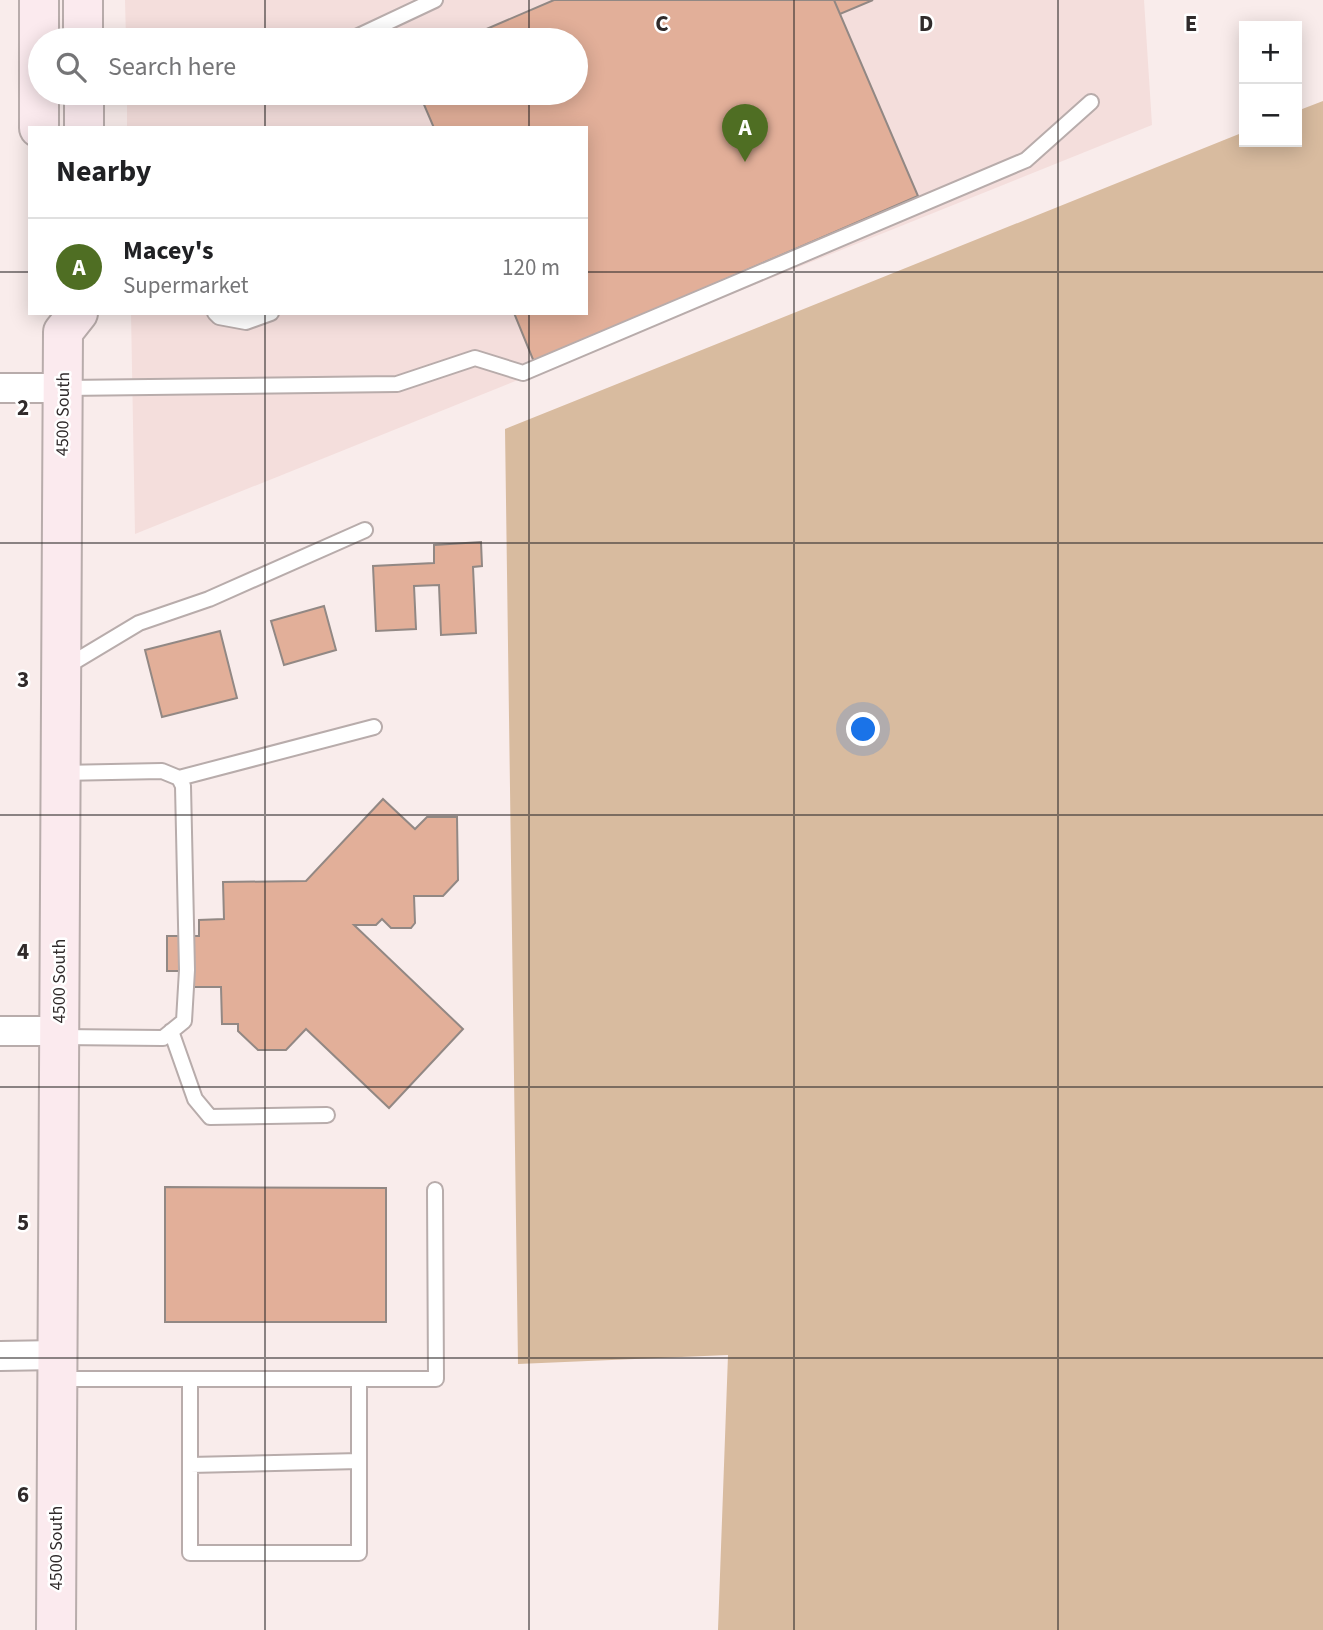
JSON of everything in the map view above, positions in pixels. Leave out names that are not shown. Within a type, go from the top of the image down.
[{"type":"main road","points":[[39,0],[39,28]]},
{"type":"main road","points":[[83,0],[83,28]]},
{"type":"main road","points":[[39,105],[39,126]]},
{"type":"main road","points":[[84,105],[84,126]]},
{"type":"main road","name":"4500 South","points":[[56,1630],[63,319]]},
{"type":"street","points":[[0,388],[63,388]]},
{"type":"street","points":[[0,1031],[59,1034]]},
{"type":"street","points":[[0,1356],[57,1367]]},
{"type":"lane","points":[[375,28],[435,0]]},
{"type":"lane","points":[[63,388],[397,384],[475,358],[523,373],[1026,160],[1091,102]]},
{"type":"lane","points":[[217,315],[246,322],[265,315]]},
{"type":"lane","points":[[60,671],[139,623],[209,599],[365,530]]},
{"type":"lane","points":[[178,778],[374,727]]},
{"type":"lane","points":[[59,1034],[163,1038],[184,1021],[187,970],[183,786],[178,778],[162,771],[60,774]]},
{"type":"lane","points":[[171,1031],[195,1099],[209,1118],[327,1115]]},
{"type":"lane","points":[[57,1367],[190,1380],[436,1379],[435,1190]]},
{"type":"lane","points":[[190,1380],[190,1553],[359,1553],[359,1380]]},
{"type":"lane","points":[[190,1465],[359,1461]]},
{"type":"shaded area","points":[[125,0],[1144,0],[1152,125],[135,534],[131,315],[588,315],[588,126],[127,126],[127,105],[588,105],[588,28],[126,28]]},
{"type":"shaded area","points":[[1323,101],[1323,1630],[718,1630],[728,1355],[518,1364],[505,429],[1239,134],[1239,147],[1302,147],[1302,109]]},
{"type":"building","points":[[554,0],[834,0],[918,196],[534,362],[515,315],[588,315],[588,126],[433,126],[424,105],[588,105],[588,28],[489,28]]},
{"type":"building","points":[[834,0],[873,0],[840,14]]},
{"type":"building","points":[[481,542],[482,566],[473,567],[476,633],[441,635],[439,585],[414,586],[416,629],[376,631],[373,566],[434,563],[434,545]]},
{"type":"building","points":[[324,606],[336,650],[284,665],[271,621]]},
{"type":"building","points":[[220,631],[237,698],[162,717],[145,650]]},
{"type":"building","points":[[383,799],[415,829],[427,817],[457,817],[458,880],[443,896],[414,896],[415,923],[411,928],[391,928],[382,919],[376,925],[354,925],[463,1029],[389,1108],[306,1029],[286,1050],[258,1050],[238,1031],[238,1024],[222,1024],[221,987],[193,987],[193,971],[167,971],[167,936],[199,936],[199,920],[224,919],[223,882],[306,881]]},
{"type":"building","points":[[165,1187],[386,1188],[386,1322],[165,1322]]},
{"type":"place","name":"Macey's","points":[[745,162]]}]
